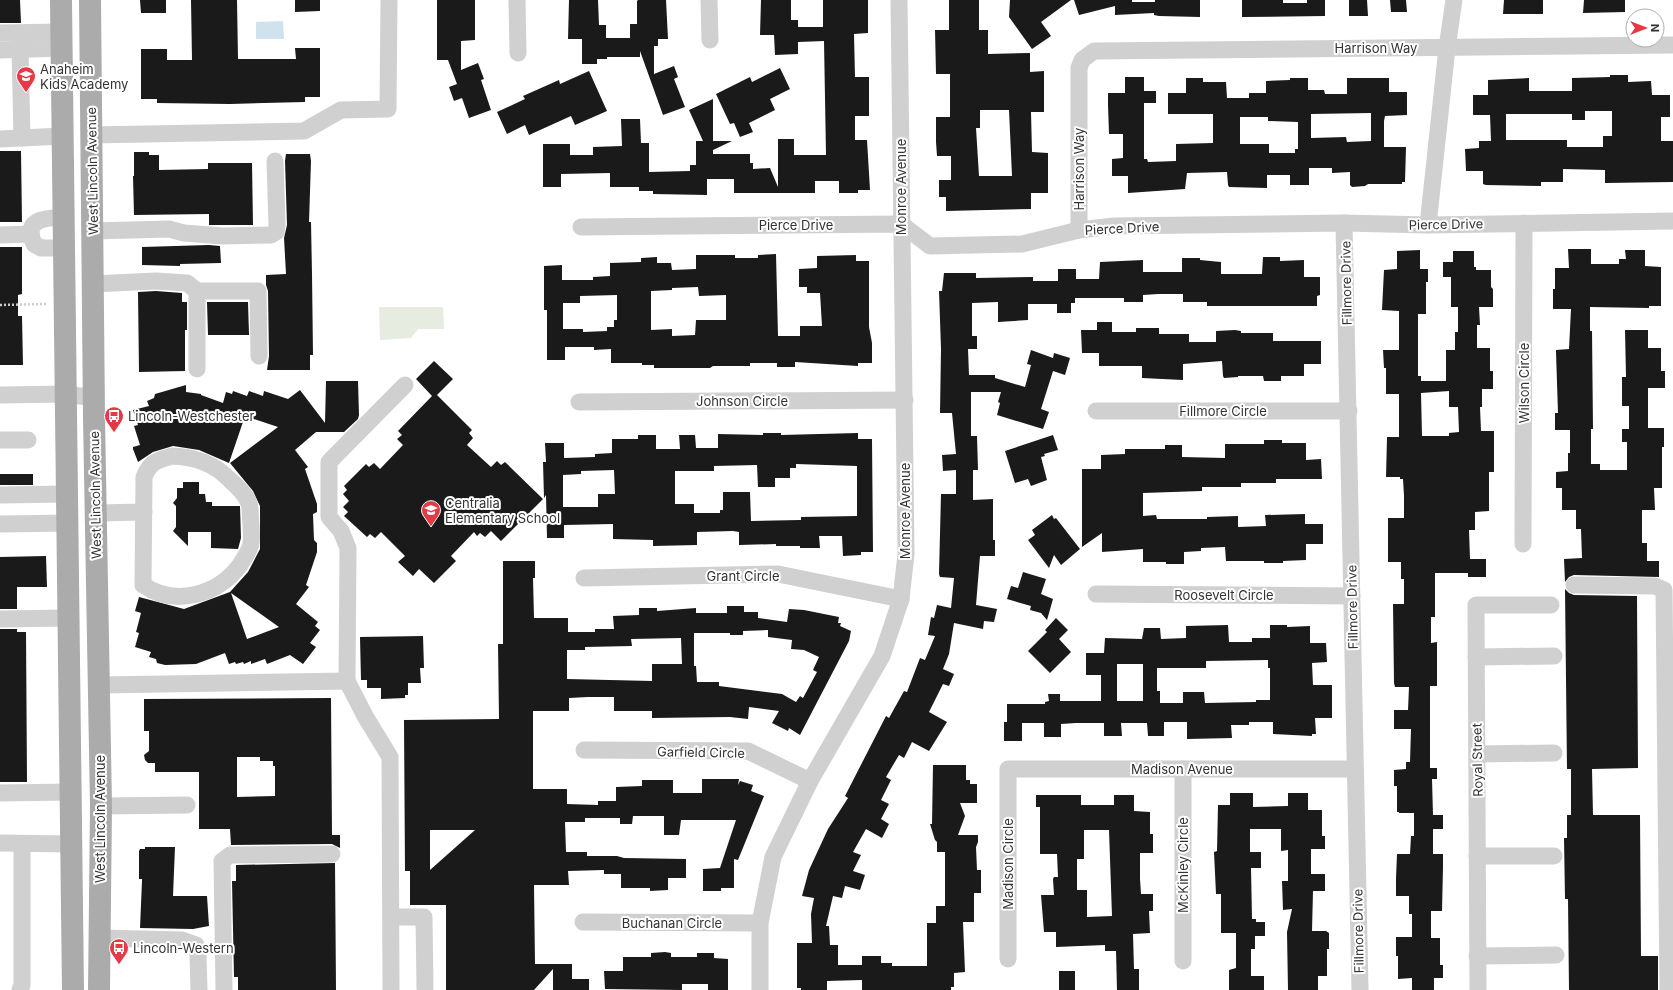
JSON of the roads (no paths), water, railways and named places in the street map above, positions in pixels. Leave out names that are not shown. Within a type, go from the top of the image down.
[{"type":"main road","name":"West Lincoln Avenue","points":[[61,0],[73,990]]},
{"type":"main road","name":"West Lincoln Avenue","points":[[90,0],[93,231],[92,284],[100,685],[101,806],[99,990]]},
{"type":"street","points":[[91,135],[304,131],[341,110],[388,109],[389,0]]},
{"type":"street","points":[[517,0],[518,53]]},
{"type":"street","points":[[709,0],[710,40]]},
{"type":"street","name":"Monroe Avenue","points":[[760,990],[760,923],[773,857],[810,781],[882,656],[901,599],[906,554],[899,0]]},
{"type":"street","points":[[1428,225],[1447,48],[1454,0]]},
{"type":"street","points":[[0,33],[62,40]]},
{"type":"street","points":[[0,50],[20,49],[62,40]]},
{"type":"street","name":"Harrison Way","points":[[1079,230],[1078,58],[1088,54],[1102,50],[1673,45]]},
{"type":"street","points":[[20,49],[22,138]]},
{"type":"street","points":[[0,139],[63,136]]},
{"type":"street","points":[[93,231],[169,229],[184,233],[223,236],[270,235],[276,232],[277,225],[276,161]]},
{"type":"street","points":[[64,217],[39,220],[33,225],[31,234],[36,246],[45,248],[65,248]]},
{"type":"street","name":"Pierce Drive","points":[[581,227],[901,224],[930,246],[1022,244],[1079,230],[1114,226],[1344,223],[1428,225],[1524,222],[1673,221]]},
{"type":"street","name":"Wilson Circle","points":[[1523,544],[1524,222]]},
{"type":"street","name":"Fillmore Drive","points":[[1344,223],[1360,990]]},
{"type":"street","points":[[1,235],[31,234]]},
{"type":"street","points":[[92,284],[156,281],[187,283],[197,291],[258,291],[259,356]]},
{"type":"street","points":[[197,291],[197,369]]},
{"type":"street","points":[[391,990],[390,757],[364,716],[347,681],[348,548],[341,531],[329,517],[329,462],[405,385]]},
{"type":"street","points":[[0,395],[66,394],[94,398]]},
{"type":"street","name":"Johnson Circle","points":[[579,402],[905,400]]},
{"type":"street","name":"Fillmore Circle","points":[[1096,411],[1349,411]]},
{"type":"street","points":[[0,440],[28,440]]},
{"type":"street","points":[[172,456],[196,459],[212,465],[225,475],[240,490],[250,504],[252,542],[246,557],[237,569],[215,588],[196,594],[163,595],[154,592],[143,585],[143,517],[144,477],[148,467],[156,461],[172,456]]},
{"type":"street","points":[[0,495],[68,494]]},
{"type":"street","points":[[96,517],[143,517]]},
{"type":"street","points":[[0,524],[68,523]]},
{"type":"street","name":"Grant Circle","points":[[584,578],[778,574],[901,599]]},
{"type":"street","points":[[1574,585],[1655,586],[1664,590],[1668,990]]},
{"type":"street","name":"Roosevelt Circle","points":[[1096,594],[1352,596]]},
{"type":"street","name":"Royal Street","points":[[1478,990],[1476,605],[1551,605]]},
{"type":"street","points":[[0,619],[69,618]]},
{"type":"street","points":[[1476,658],[1554,656]]},
{"type":"street","points":[[100,685],[347,681]]},
{"type":"street","name":"Garfield Circle","points":[[584,750],[748,751],[810,781]]},
{"type":"street","points":[[1477,754],[1554,753]]},
{"type":"street","name":"Madison Avenue","points":[[1008,769],[1355,769]]},
{"type":"street","name":"Madison Circle","points":[[1008,769],[1008,959]]},
{"type":"street","name":"McKinley Circle","points":[[1183,769],[1183,961]]},
{"type":"street","points":[[0,793],[71,792]]},
{"type":"street","points":[[101,806],[187,805]]},
{"type":"street","points":[[0,843],[72,844]]},
{"type":"street","points":[[20,990],[22,985],[22,844]]},
{"type":"street","points":[[224,990],[222,861],[230,855],[332,854]]},
{"type":"street","points":[[1477,856],[1554,856]]},
{"type":"street","points":[[391,917],[424,917],[425,988]]},
{"type":"street","name":"Buchanan Circle","points":[[583,922],[760,923]]},
{"type":"street","points":[[100,938],[182,940],[196,945],[198,956],[199,990]]},
{"type":"street","points":[[1477,956],[1556,955]]},
{"type":"water","points":[[283,21],[284,39],[256,39],[256,22]]},
{"type":"place","name":"Anaheim Kids Academy","points":[[26,93]]},
{"type":"place","name":"Lincoln-Westchester","points":[[114,433]]},
{"type":"place","name":"Centralia Elementary School","points":[[431,527]]},
{"type":"place","name":"Lincoln-Western","points":[[119,965]]}]
